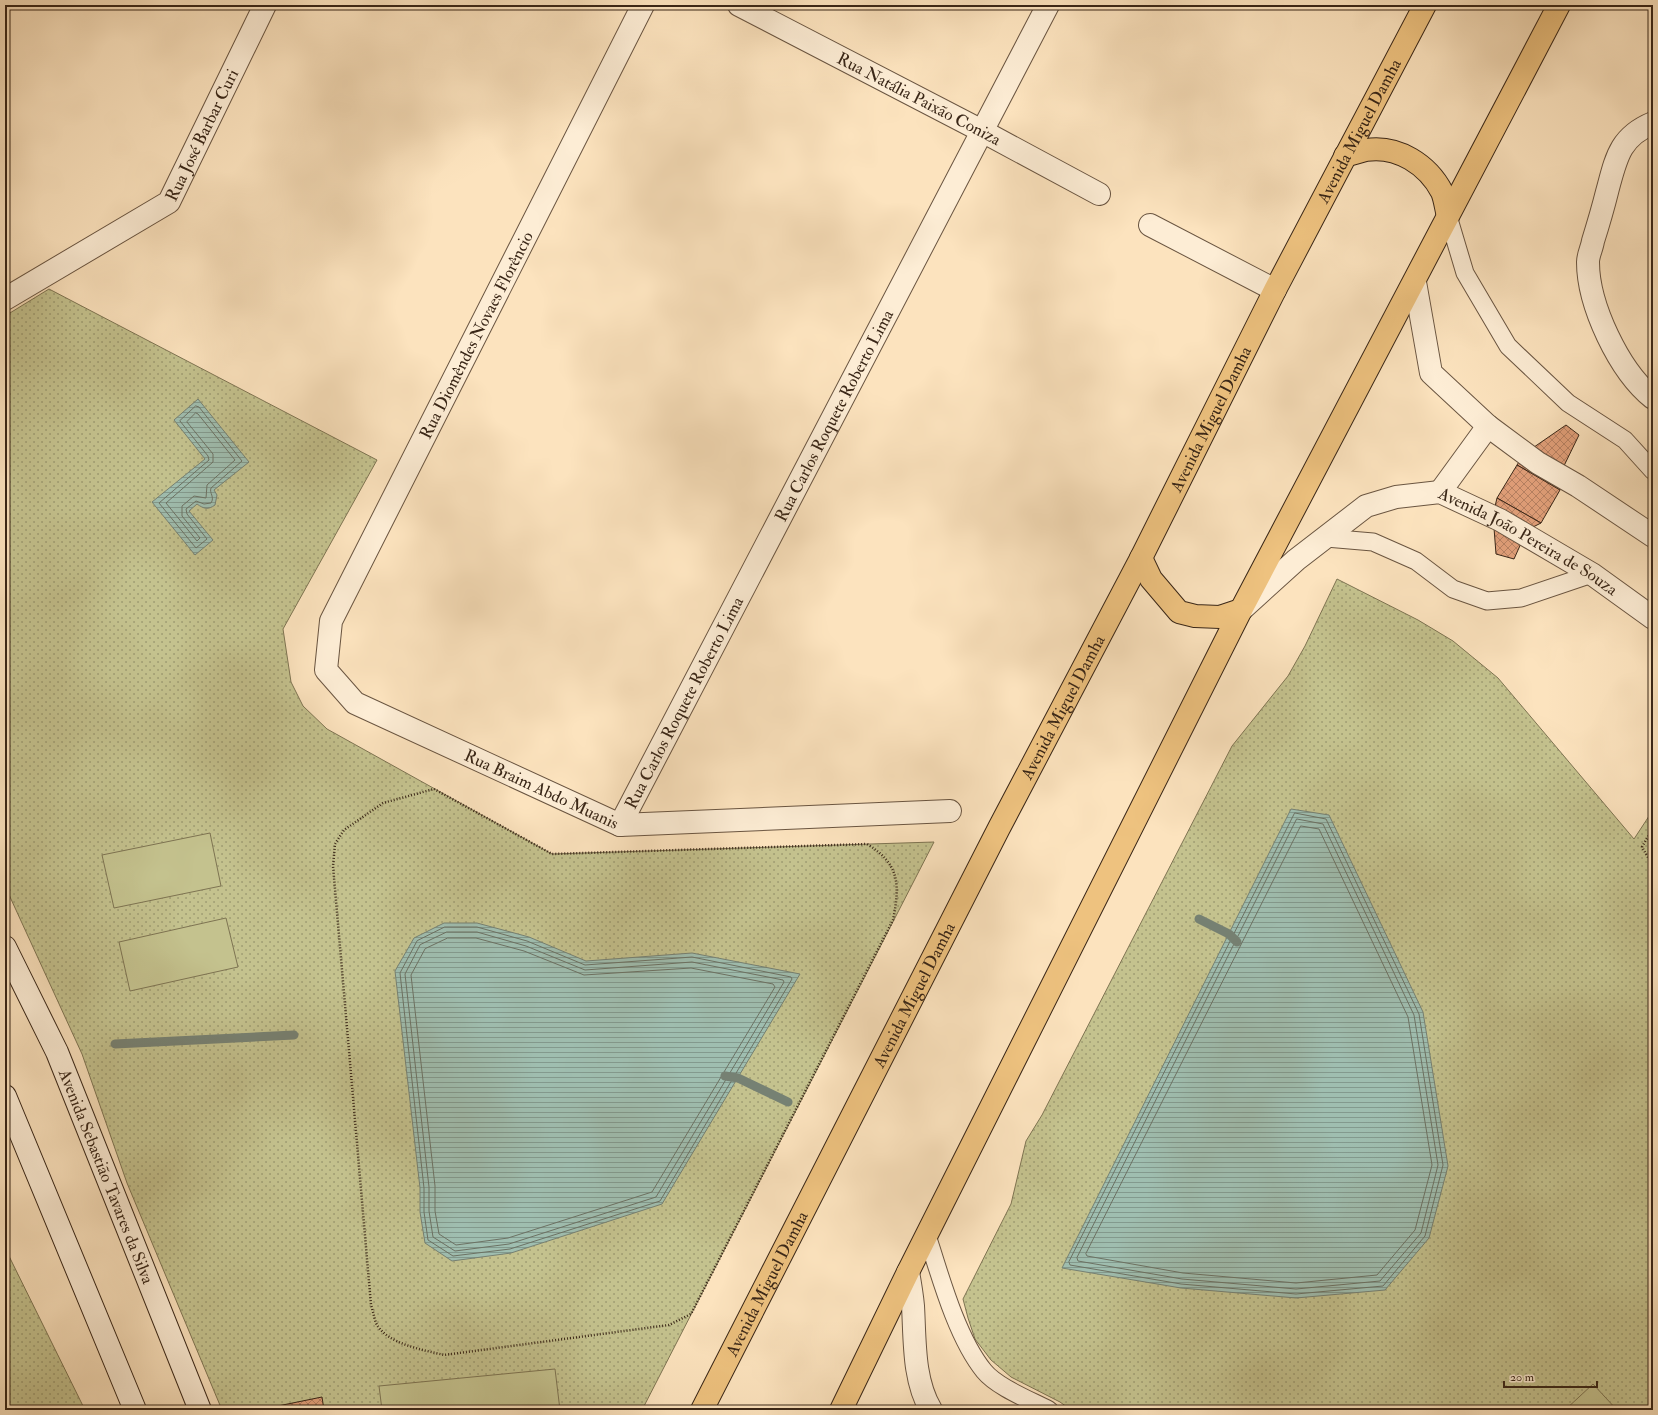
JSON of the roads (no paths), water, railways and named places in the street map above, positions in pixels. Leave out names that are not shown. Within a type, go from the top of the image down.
[{"type":"main road","name":"Avenida Miguel Damha","points":[[702,1410],[1003,822],[1141,558],[1275,290],[1425,5]]},
{"type":"main road","points":[[841,1410],[908,1272],[1242,610],[1559,5]]},
{"type":"main road","points":[[1345,156],[1367,150],[1390,151],[1412,159],[1430,174],[1442,194],[1448,216]]},
{"type":"main road","points":[[1141,558],[1151,579],[1179,612],[1195,616],[1220,617],[1242,610]]},
{"type":"street","name":"Rua José Barbar Curi","points":[[5,299],[169,202],[265,5]]},
{"type":"street","name":"Rua Diomêndes Novaes Florêncio","points":[[326,670],[331,621],[643,5]]},
{"type":"street","name":"Rua Natália Paixão Coniza","points":[[739,5],[982,131],[1099,194]]},
{"type":"street","name":"Rua Carlos Roquete Roberto Lima","points":[[620,826],[1048,5]]},
{"type":"street","points":[[1653,123],[1640,128],[1623,144],[1615,160],[1588,261],[1591,286],[1598,311],[1612,346],[1627,368],[1653,398]]},
{"type":"street","points":[[1150,225],[1275,290]]},
{"type":"street","points":[[1415,282],[1431,373],[1488,426],[1538,463],[1578,486],[1653,536]]},
{"type":"street","points":[[1440,492],[1488,426]]},
{"type":"street","name":"Avenida João Pereira de Souza","points":[[1242,610],[1296,560],[1366,506],[1396,497],[1440,492],[1500,520],[1592,574],[1653,618]]},
{"type":"street","name":"Rua Braim Abdo Muanis","points":[[326,670],[355,703],[620,826],[950,811]]},
{"type":"street","name":"Avenida Sebastião Tavares da Silva","points":[[5,947],[58,1052],[200,1410]]},
{"type":"street","points":[[5,1096],[135,1410]]},
{"type":"street","points":[[908,1272],[913,1305],[914,1341],[920,1380],[931,1410]]},
{"type":"lane","points":[[1448,216],[1465,273],[1508,346],[1568,403],[1625,440],[1653,471]]},
{"type":"lane","points":[[1326,538],[1373,542],[1416,561],[1453,589],[1487,601],[1521,598],[1592,574]]},
{"type":"lane","points":[[927,1235],[946,1296],[968,1345],[984,1371],[1008,1390],[1049,1410]]},
{"type":"water","points":[[198,399],[249,462],[214,490],[217,495],[215,505],[210,508],[206,508],[197,504],[189,511],[213,540],[195,555],[152,502],[205,459],[174,420]]},
{"type":"water","points":[[1291,809],[1329,815],[1423,1012],[1448,1166],[1429,1238],[1385,1290],[1296,1298],[1181,1288],[1062,1268]]},
{"type":"water","points":[[444,923],[477,923],[529,937],[586,961],[692,953],[800,974],[662,1204],[511,1253],[452,1261],[425,1243],[420,1212],[420,1188],[395,971],[414,938]]},
{"type":"waterway","points":[[1199,919],[1229,934],[1237,942]]},
{"type":"waterway","points":[[115,1044],[294,1035]]},
{"type":"waterway","points":[[725,1076],[738,1078],[788,1102]]}]
